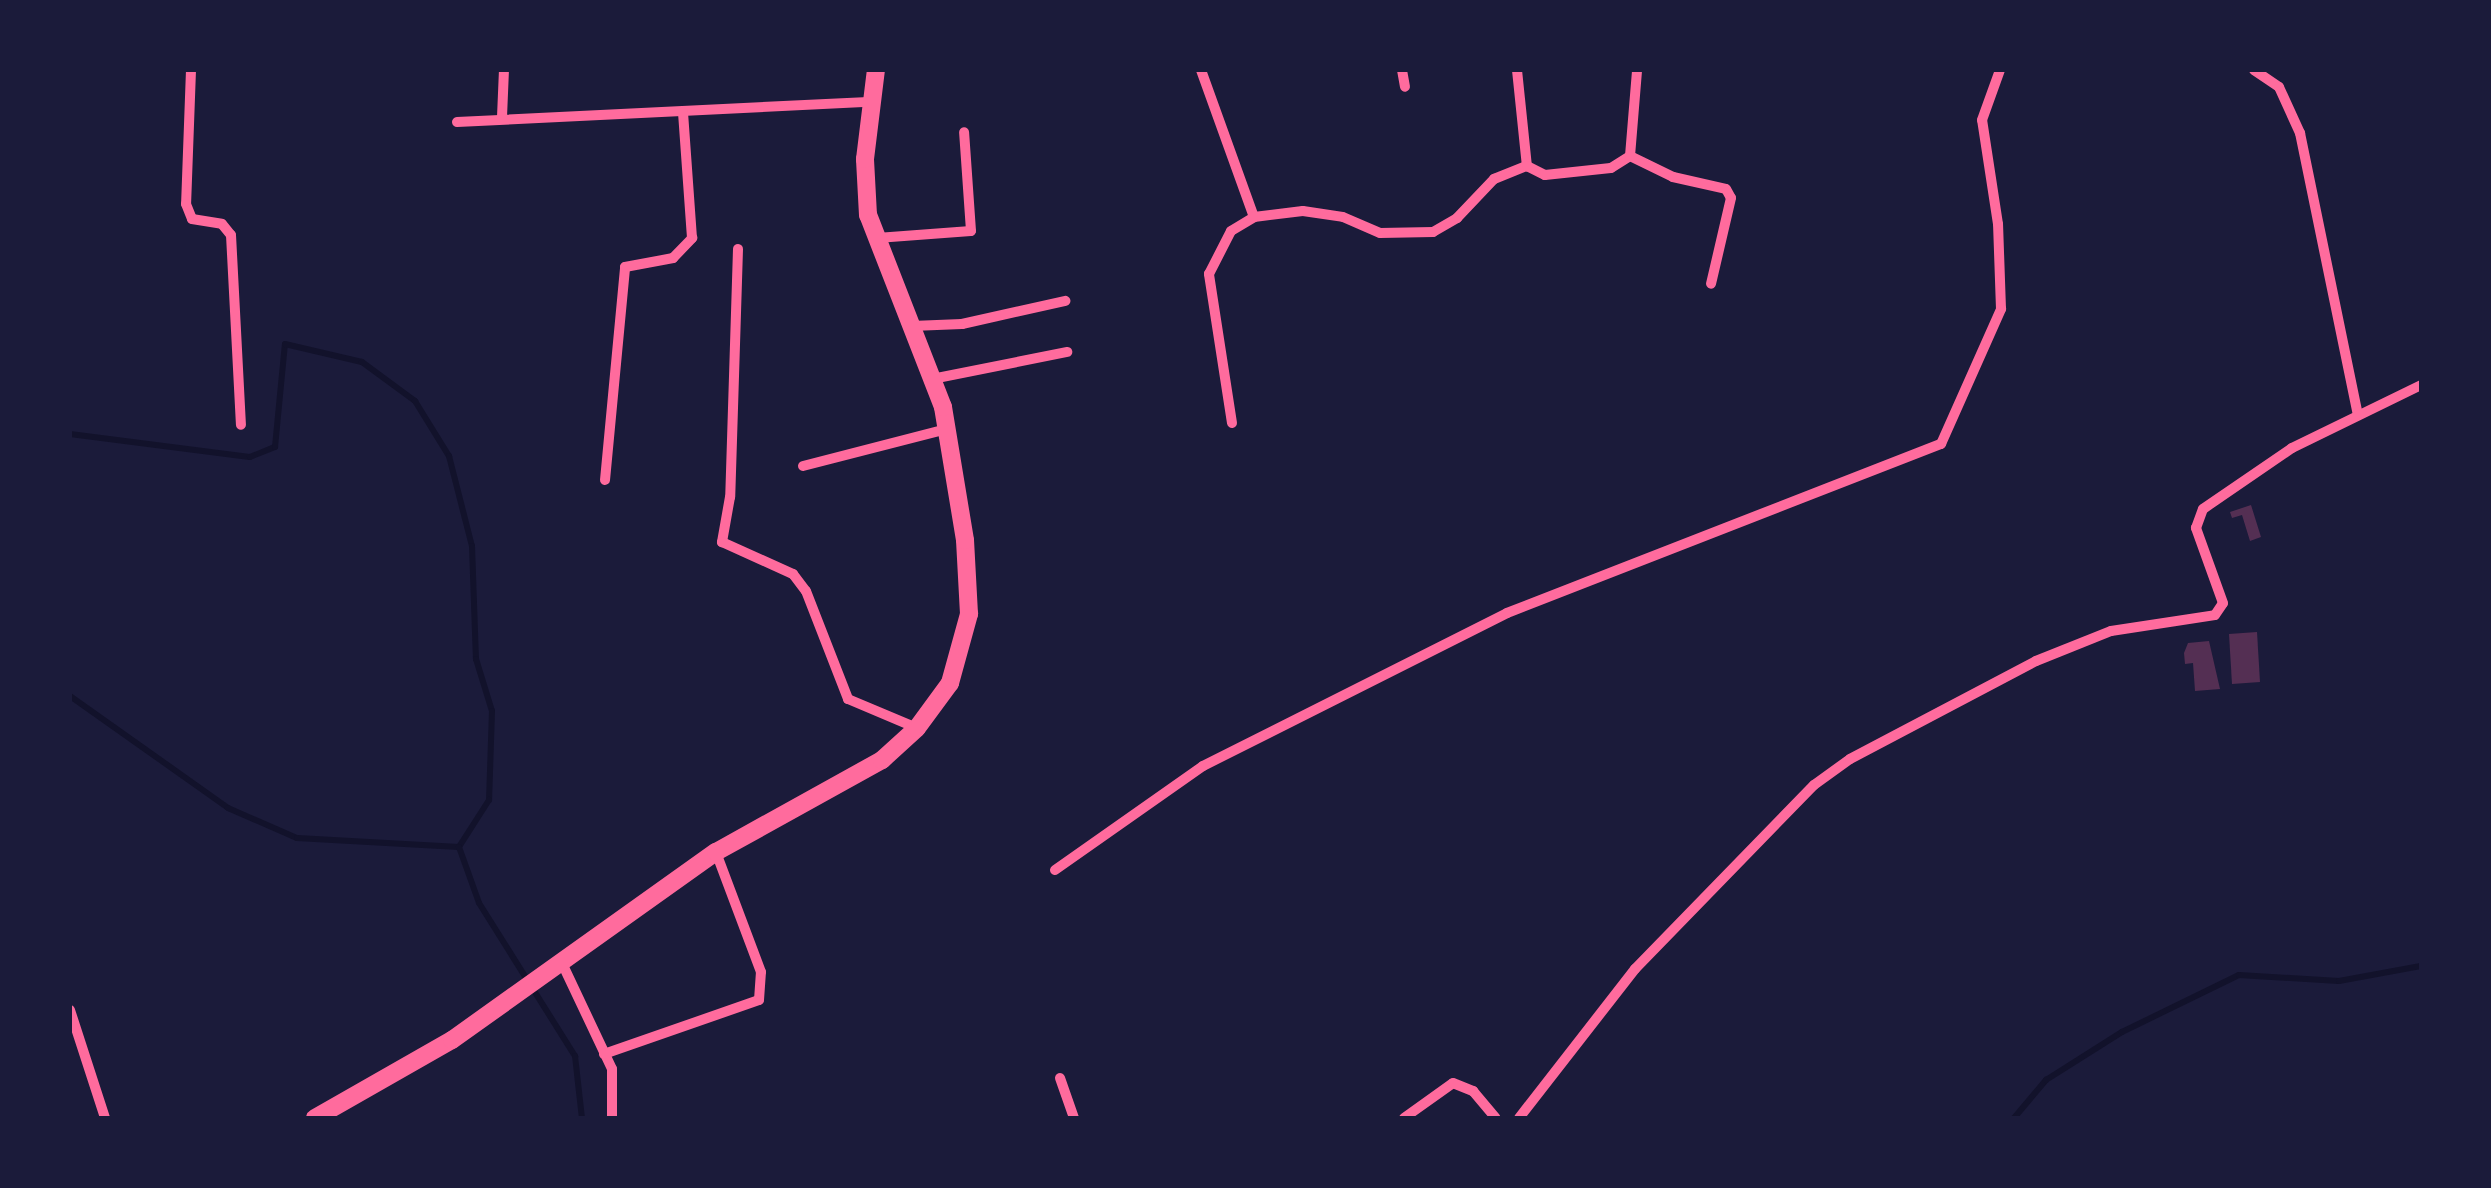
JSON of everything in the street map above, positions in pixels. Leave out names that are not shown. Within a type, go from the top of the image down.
[{"type":"main road","points":[[315,1118],[452,1040],[560,958],[716,852],[882,760],[918,728],[950,684],[969,614],[947,430],[932,379],[868,214],[870,102],[876,70]]},
{"type":"street","points":[[192,70],[186,204],[192,219],[222,224],[230,235],[241,424]]},
{"type":"street","points":[[502,117],[504,70]]},
{"type":"street","points":[[1201,70],[1254,217]]},
{"type":"street","points":[[1402,70],[1405,86]]},
{"type":"street","points":[[1517,70],[1527,166]]},
{"type":"street","points":[[1630,156],[1637,70]]},
{"type":"street","points":[[1055,870],[1204,766],[1507,613],[1941,444],[2001,309],[1998,224],[1982,120],[2000,70]]},
{"type":"street","points":[[2254,70],[2279,88],[2300,133],[2358,416]]},
{"type":"street","points":[[457,122],[870,102]]},
{"type":"street","points":[[605,480],[624,267],[673,258],[692,238],[683,112]]},
{"type":"street","points":[[877,238],[971,231],[964,132]]},
{"type":"street","points":[[1232,423],[1209,274],[1232,231],[1254,217],[1303,211],[1343,216],[1380,233],[1432,232],[1457,218],[1494,179],[1527,166],[1561,173],[1611,168],[1630,156]]},
{"type":"street","points":[[1630,156],[1673,177],[1726,190],[1732,198],[1710,284]]},
{"type":"street","points":[[738,249],[730,497],[722,542],[793,574],[848,699],[918,728]]},
{"type":"street","points":[[912,326],[962,324],[1064,301]]},
{"type":"street","points":[[932,379],[1067,352]]},
{"type":"street","points":[[1519,1118],[1634,969],[1814,785],[1850,759],[2036,661],[2111,631],[2215,615],[2223,604],[2197,518],[2292,448],[2421,384]]},
{"type":"street","points":[[802,466],[947,430]]},
{"type":"street","points":[[604,1054],[760,1000],[761,972],[716,852]]},
{"type":"street","points":[[560,958],[612,1069],[612,1118]]},
{"type":"street","points":[[70,1010],[105,1118]]},
{"type":"street","points":[[1060,1078],[1074,1118]]},
{"type":"street","points":[[1404,1118],[1453,1083],[1473,1091],[1496,1118]]},
{"type":"building","points":[[2251,505],[2261,537],[2250,541],[2242,515],[2232,518],[2230,512]]},
{"type":"building","points":[[2257,632],[2260,682],[2232,684],[2229,634]]},
{"type":"building","points":[[2209,641],[2220,689],[2195,691],[2193,663],[2185,664],[2184,653],[2188,643]]},
{"type":"waterway","points":[[70,434],[250,457],[275,447],[285,344],[362,362],[415,401],[449,456],[472,546],[476,659],[492,711],[489,800],[459,847]]},
{"type":"waterway","points":[[70,696],[228,808],[297,838],[459,847],[479,903],[575,1056],[582,1118]]},
{"type":"waterway","points":[[2014,1118],[2046,1080],[2122,1032],[2239,975],[2339,981],[2421,966]]}]
